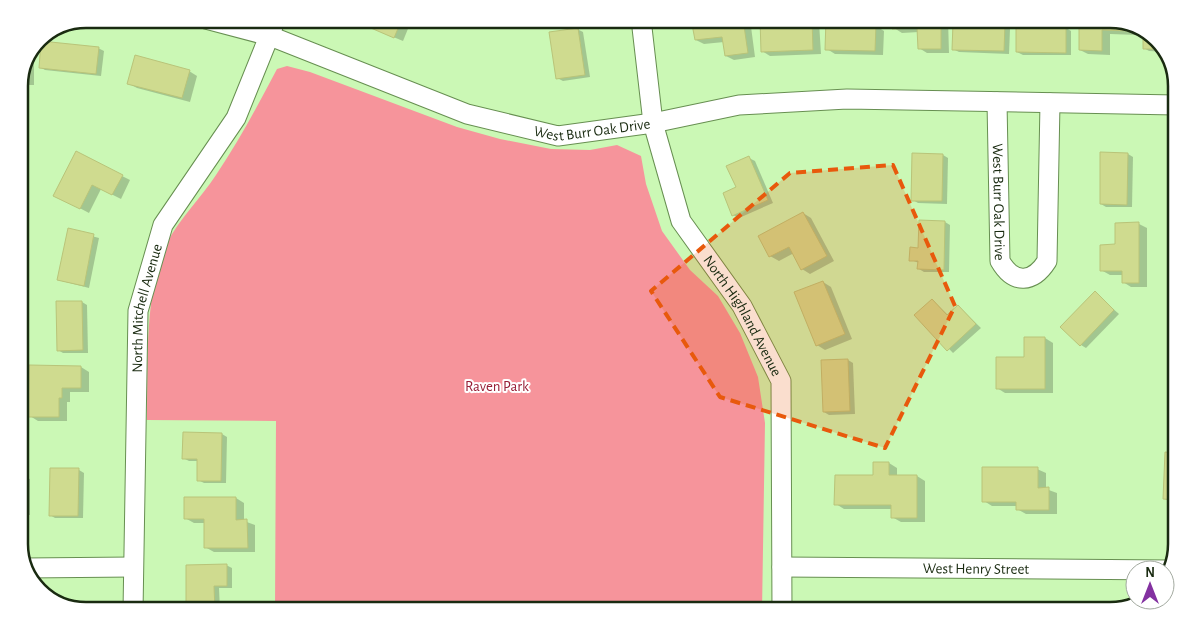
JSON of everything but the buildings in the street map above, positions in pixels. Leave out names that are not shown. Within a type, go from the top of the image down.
[{"type":"street","name":"North Mitchell Avenue","points":[[133,602],[138,311],[163,226],[236,118],[273,28]]},
{"type":"street","name":"West Burr Oak Drive","points":[[275,28],[467,114],[558,136],[653,123],[749,105],[847,99],[1167,105]]},
{"type":"street","name":"North Highland Avenue","points":[[642,28],[653,123],[681,221],[742,306],[781,381],[782,602]]},
{"type":"street","name":"West Burr Oak Drive","points":[[997,102],[1000,261],[1006,271],[1014,277],[1025,279],[1039,274],[1047,261],[1050,103]]},
{"type":"street","points":[[32,568],[133,567]]},
{"type":"street","name":"West Henry Street","points":[[782,567],[1125,570]]},
{"type":"highlighted area","points":[[893,165],[955,306],[885,448],[720,397],[651,291],[790,173]]},
{"type":"green space","name":"Raven Park","points":[[287,66],[310,72],[457,127],[500,139],[551,149],[590,150],[617,145],[641,156],[646,184],[662,231],[690,270],[718,296],[740,333],[758,377],[765,423],[762,602],[275,602],[276,421],[147,420],[149,329],[154,282],[160,261],[167,243],[224,162],[248,123],[277,69]]}]
